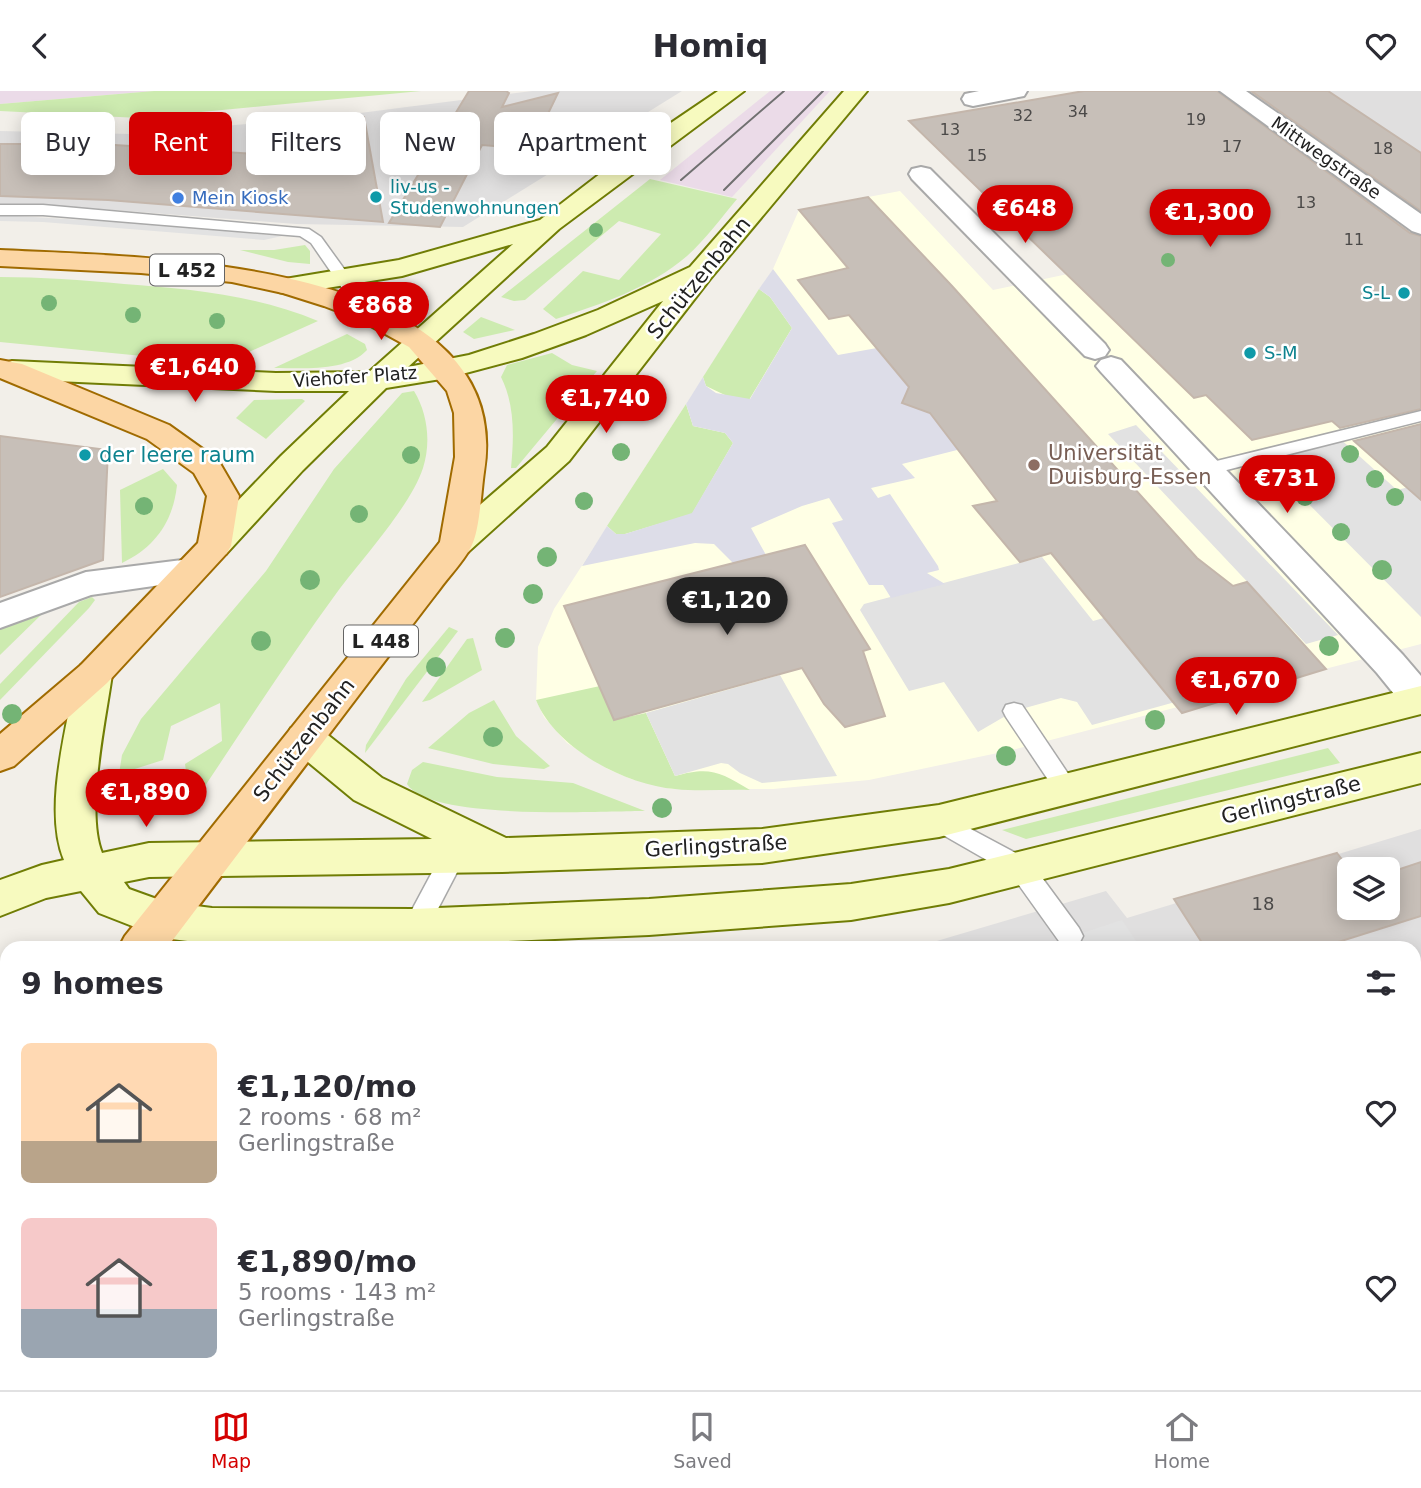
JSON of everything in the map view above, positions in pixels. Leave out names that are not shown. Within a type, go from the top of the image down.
[{"type":"main road","points":[[0,756],[94,674],[292,463],[419,341],[550,224],[640,155],[733,91]]},
{"type":"main road","name":"Schützenbahn","points":[[151,934],[456,544],[558,454],[700,274],[856,91]]},
{"type":"main road","points":[[289,286],[402,268],[550,224]]},
{"type":"main road","name":"Viehofer Platz","points":[[0,258],[232,274],[289,286],[368,313],[419,341],[446,369],[462,391],[469,414],[471,457],[456,544]]},
{"type":"main road","name":"Viehofer Platz","points":[[6,370],[309,383],[377,380],[446,369],[547,338],[632,307],[700,274]]},
{"type":"main road","name":"Viehofer Platz","points":[[6,370],[158,432],[207,467],[223,496],[202,559]]},
{"type":"main road","points":[[94,674],[78,778],[77,842],[89,871],[114,901],[151,934]]},
{"type":"main road","name":"Gerlingstraße","points":[[0,898],[42,882],[149,860],[212,857],[502,855],[762,846],[939,821],[1420,700]]},
{"type":"main road","points":[[305,738],[368,789],[502,855]]},
{"type":"main road","name":"Gerlingstraße","points":[[151,934],[212,926],[409,938],[851,902],[949,886],[1421,768]]},
{"type":"street","points":[[973,99],[1016,91]]},
{"type":"street","name":"Mittwegstraße","points":[[1231,91],[1421,226]]},
{"type":"street","points":[[922,174],[1103,358],[1390,664],[1420,700]]},
{"type":"street","points":[[0,616],[86,584],[202,559]]},
{"type":"lane","points":[[0,210],[43,210],[304,232],[316,240],[346,278]]},
{"type":"lane","name":"Viehofer Platz","points":[[346,278],[368,313]]},
{"type":"lane","points":[[1207,469],[1421,416]]},
{"type":"lane","points":[[1014,711],[1067,790]]},
{"type":"lane","points":[[939,821],[1020,867],[1070,936]]},
{"type":"lane","points":[[409,938],[454,855]]},
{"type":"shaded area","points":[[0,91],[154,91],[0,104]]},
{"type":"shaded area","points":[[532,91],[682,91],[648,112],[494,112],[494,175],[547,175],[463,227],[296,224],[49,205],[0,205],[0,131],[21,131],[21,175],[115,175],[115,134],[129,134],[129,175],[232,175],[232,125],[246,124],[246,175],[366,175],[366,112]]},
{"type":"shaded area","points":[[770,91],[830,91],[732,197],[660,180],[671,175],[671,171]]},
{"type":"shaded area","points":[[1269,91],[1421,91],[1421,196]]},
{"type":"shaded area","name":"Universität Duisburg-Essen","points":[[900,191],[993,290],[1129,261],[1421,261],[1421,644],[1012,750],[869,780],[773,789],[672,789],[631,779],[608,769],[567,743],[544,717],[536,700],[538,647],[554,609],[773,269],[799,210]]},
{"type":"shaded area","points":[[0,215],[282,236],[264,240],[0,221]]},
{"type":"shaded area","points":[[773,269],[838,355],[877,348],[911,386],[907,403],[932,413],[961,449],[902,464],[915,478],[871,488],[878,498],[890,494],[938,566],[939,570],[927,573],[945,584],[891,598],[883,585],[869,585],[832,523],[843,520],[829,498],[802,506],[751,528],[766,555],[733,563],[714,544],[695,543],[582,566],[607,526],[616,534],[625,534],[692,513],[733,443],[725,433],[693,426],[686,404],[703,377],[706,386],[716,393],[750,399],[792,328],[770,297],[759,289]]},
{"type":"shaded area","points":[[1136,425],[1338,635],[1306,644],[1108,434]]},
{"type":"shaded area","points":[[1337,436],[1397,490],[1421,484],[1421,617],[1278,473],[1301,467],[1285,449]]},
{"type":"shaded area","points":[[1042,557],[1093,621],[1230,583],[1305,666],[1092,725],[1077,702],[1061,698],[1014,711],[978,732],[944,682],[909,691],[860,610],[864,604]]},
{"type":"shaded area","points":[[780,675],[837,776],[762,783],[728,764],[721,763],[675,776],[646,713]]},
{"type":"shaded area","points":[[1421,829],[1421,941],[937,941],[1106,891],[1127,918]]},
{"type":"shaded area","points":[[1122,920],[1136,941],[1058,941]]},
{"type":"green space","points":[[154,91],[421,91],[202,112],[129,112],[129,117],[115,117],[115,112],[0,111],[0,104]]},
{"type":"green space","points":[[650,179],[737,199],[687,256],[657,277],[624,294],[556,319],[543,309],[583,271],[619,280],[661,234],[619,221],[525,300],[514,301],[501,297]]},
{"type":"green space","points":[[305,245],[310,251],[310,264],[288,262],[240,250],[274,250]]},
{"type":"green space","points":[[0,277],[77,280],[198,291],[271,305],[318,321],[249,352],[234,365],[0,342]]},
{"type":"green space","points":[[759,289],[770,297],[792,328],[749,400],[727,396],[706,386],[703,377]]},
{"type":"green space","points":[[481,317],[515,330],[474,339],[463,332]]},
{"type":"green space","points":[[347,334],[365,344],[367,350],[348,362],[324,367],[274,368]]},
{"type":"green space","points":[[552,353],[572,365],[597,371],[516,468],[511,468],[512,421],[509,399],[501,377],[507,365]]},
{"type":"green space","points":[[414,391],[425,419],[427,439],[423,468],[417,483],[304,639],[205,786],[187,778],[185,764],[222,741],[220,703],[171,726],[163,760],[119,774],[122,755],[141,719],[266,571],[334,469],[402,393]]},
{"type":"green space","points":[[254,400],[305,401],[266,439],[236,418]]},
{"type":"green space","points":[[686,404],[693,426],[725,433],[733,443],[692,514],[625,534],[616,534],[607,526]]},
{"type":"green space","points":[[163,469],[177,485],[167,522],[153,541],[122,563],[120,490]]},
{"type":"green space","points":[[92,597],[95,600],[89,608],[0,700],[0,684],[79,602]]},
{"type":"green space","points":[[44,612],[0,655],[0,628]]},
{"type":"green space","points":[[449,627],[458,631],[365,753],[366,745],[406,679]]},
{"type":"green space","points":[[473,638],[482,670],[422,702],[467,639]]},
{"type":"green space","points":[[600,686],[614,720],[646,713],[675,776],[706,771],[722,775],[750,790],[675,789],[655,786],[614,772],[575,748],[559,734],[536,700]]},
{"type":"green space","points":[[494,700],[516,736],[550,766],[544,769],[493,764],[428,748],[469,713]]},
{"type":"green space","points":[[1328,748],[1340,763],[1026,839],[1002,830]]},
{"type":"green space","points":[[423,762],[497,777],[573,783],[645,811],[518,811],[448,804],[422,796],[407,784],[412,770]]},
{"type":"building","points":[[469,91],[506,91],[509,93],[502,107],[558,93],[549,112],[494,112],[494,146],[482,145],[480,149],[480,112],[456,112]]},
{"type":"building","points":[[1084,91],[1217,91],[1410,233],[1421,236],[1421,409],[1340,428],[1332,421],[1252,440],[1206,395],[1194,398],[909,121]]},
{"type":"building","points":[[1251,91],[1328,91],[1421,153],[1421,211]]},
{"type":"building","points":[[366,128],[383,222],[108,200],[0,196],[0,144],[21,144],[21,175],[115,175],[115,145],[129,146],[129,175],[232,175],[232,152],[246,153],[246,175],[366,175]]},
{"type":"building","points":[[418,175],[467,175],[440,227],[389,223]]},
{"type":"building","points":[[868,197],[952,286],[1197,558],[1233,586],[1247,582],[1326,669],[1182,713],[1051,553],[1020,562],[973,506],[997,501],[930,413],[902,403],[909,387],[849,315],[829,319],[798,280],[848,268],[799,210]]},
{"type":"building","points":[[1421,424],[1421,500],[1354,441]]},
{"type":"building","points":[[0,436],[108,450],[103,560],[0,597]]},
{"type":"building","points":[[805,545],[870,649],[863,651],[885,716],[845,727],[824,704],[802,668],[614,720],[564,606]]},
{"type":"building","points":[[1337,853],[1340,857],[1337,857],[1337,920],[1400,920],[1400,869],[1421,862],[1421,916],[1341,941],[1201,941],[1174,899]]},
{"type":"tram line","points":[[681,180],[784,91]]},
{"type":"tram line","points":[[724,190],[823,91]]},
{"type":"place","name":"liv-us - Studenwohnungen","points":[[376,197]]},
{"type":"place","name":"Mein Kiosk","points":[[178,198]]},
{"type":"place","name":"S-L","points":[[1404,293]]},
{"type":"place","name":"S-M","points":[[1250,353]]},
{"type":"place","name":"der leere raum","points":[[85,455]]},
{"type":"place","name":"Universität Duisburg-Essen","points":[[1034,465]]}]
